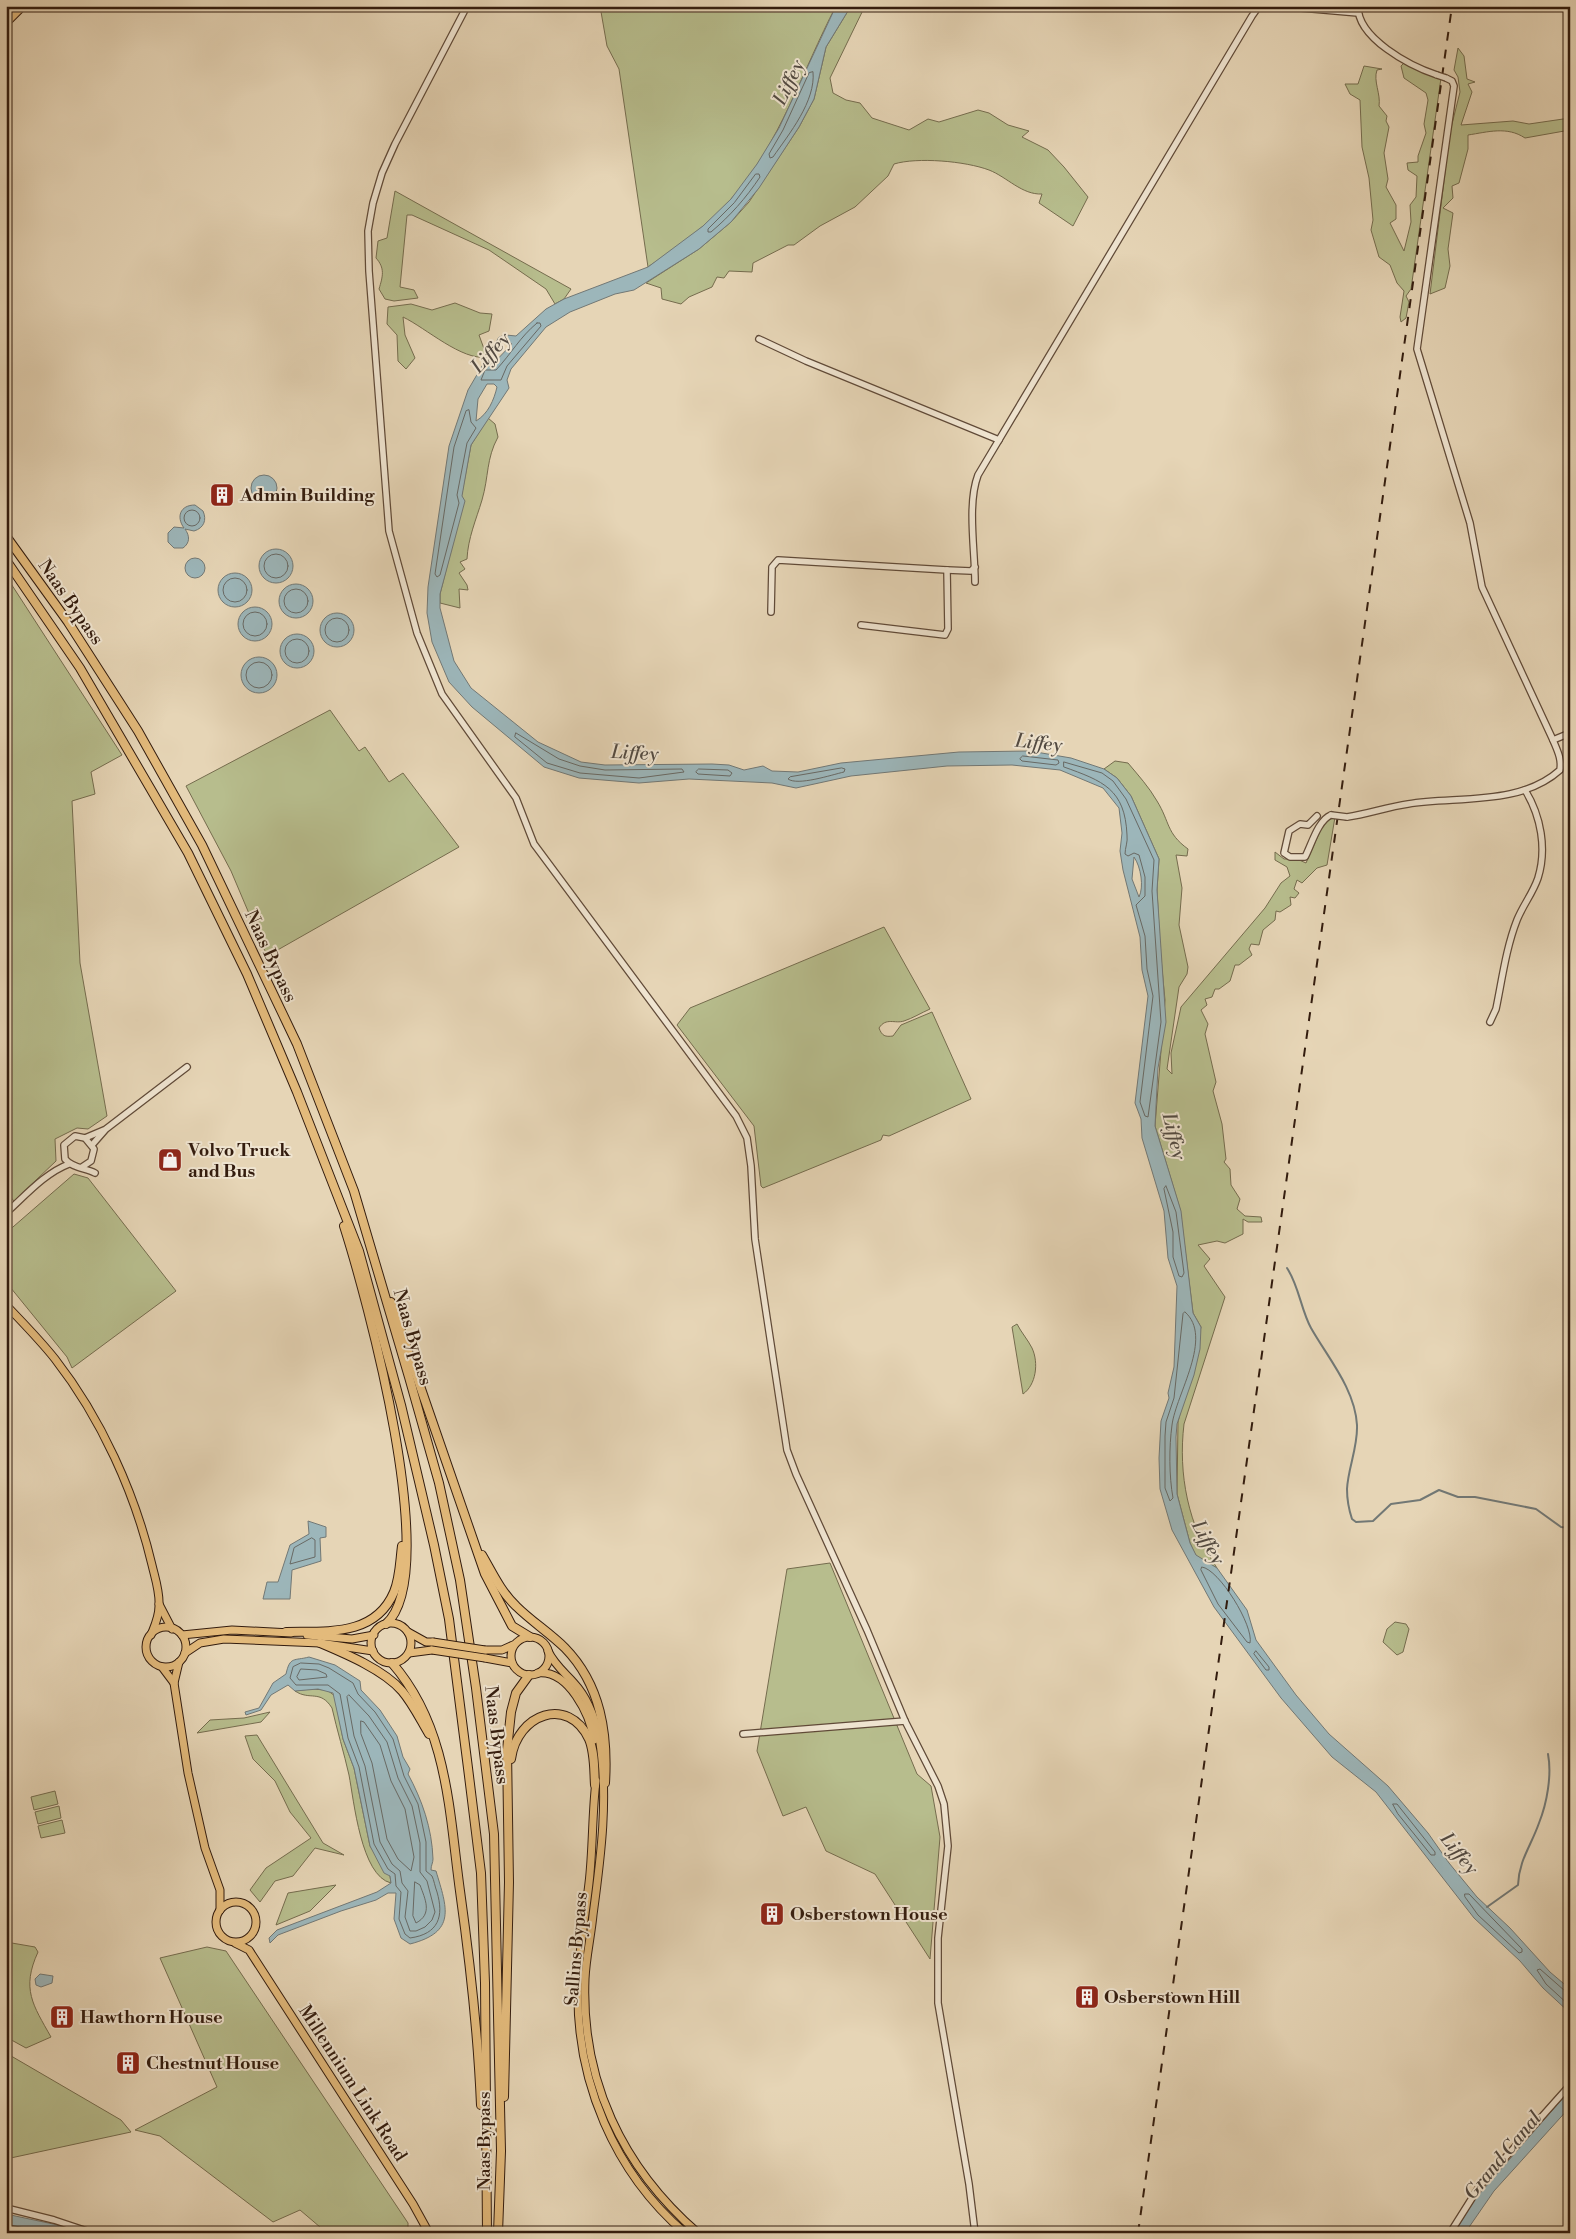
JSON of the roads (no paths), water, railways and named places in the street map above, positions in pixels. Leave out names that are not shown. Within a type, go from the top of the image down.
[{"type":"highway","name":"Naas Bypass","points":[[6,536],[68,622],[138,731],[202,845],[297,1044],[354,1191],[376,1263],[439,1483],[460,1580],[478,1698],[494,1834],[501,2151],[498,2231]]},
{"type":"highway","name":"Naas Bypass","points":[[6,560],[80,668],[136,760],[188,853],[247,974],[297,1092],[359,1251],[396,1386],[449,1619],[481,1873],[485,1982],[487,2230]]},
{"type":"highway","points":[[326,1170],[373,1329],[390,1402],[408,1542],[402,1593],[398,1609],[386,1624]]},
{"type":"highway","points":[[376,1263],[401,1325],[485,1574],[512,1626],[530,1637]]},
{"type":"highway","points":[[286,1632],[343,1630],[357,1628],[372,1620],[388,1603],[394,1592],[406,1524]]},
{"type":"highway","points":[[472,1538],[494,1576],[516,1606],[565,1648],[578,1664],[592,1688],[605,1732],[604,1783]]},
{"type":"highway","points":[[320,1642],[393,1681],[414,1706],[436,1744]]},
{"type":"highway","points":[[392,1663],[414,1692],[428,1721],[442,1760],[449,1797],[471,1974],[480,2086],[487,2230]]},
{"type":"highway","points":[[498,2231],[505,2079],[509,1872],[507,1750],[511,1712],[516,1693],[528,1675]]},
{"type":"highway","points":[[508,1778],[515,1741],[522,1729],[533,1719],[556,1714],[576,1723],[589,1740],[595,1785]]},
{"type":"main road","points":[[6,23],[22,6]]},
{"type":"main road","points":[[6,1305],[55,1360],[107,1442],[128,1489],[146,1541],[159,1604],[158,1619],[147,1645],[149,1657],[162,1667],[174,1683]]},
{"type":"main road","points":[[159,1604],[172,1628],[182,1635],[186,1647],[185,1653]]},
{"type":"main road","points":[[182,1635],[232,1630],[286,1632],[352,1640],[374,1635],[386,1624],[396,1624],[433,1646],[485,1654],[512,1663]]},
{"type":"main road","points":[[151,1635],[160,1629],[172,1628]]},
{"type":"main road","points":[[374,1635],[373,1651],[381,1660],[392,1663],[402,1660],[408,1653],[411,1642],[407,1632]]},
{"type":"main road","points":[[485,1654],[510,1648],[516,1643],[530,1637],[539,1640],[548,1651],[547,1664],[538,1673],[528,1675],[518,1672],[512,1663],[511,1651],[516,1643]]},
{"type":"main road","points":[[249,1950],[250,1937],[256,1927],[256,1916],[244,1904],[226,1898],[220,1890],[205,1848],[188,1773],[174,1683],[179,1662],[185,1653],[200,1643],[224,1638],[320,1642],[373,1651]]},
{"type":"main road","points":[[408,1653],[433,1646]]},
{"type":"main road","name":"Sallins Bypass","points":[[548,1651],[553,1661],[581,1691],[592,1713],[599,1738],[604,1783],[603,1822],[585,1978],[588,2047],[606,2106],[626,2149],[643,2176],[698,2233]]},
{"type":"main road","points":[[162,1667],[179,1662]]},
{"type":"main road","name":"Sallins Bypass","points":[[538,1673],[547,1672],[560,1678],[588,1717],[596,1751],[589,1882],[578,1987],[578,2010],[583,2058],[597,2106],[614,2145],[648,2196],[685,2233]]},
{"type":"main road","points":[[220,1890],[220,1910],[216,1920],[218,1932],[225,1940],[236,1943],[250,1937]]},
{"type":"main road","points":[[220,1910],[234,1902]]},
{"type":"main road","name":"Millennium Link Road","points":[[236,1943],[249,1950],[414,2204],[429,2233]]},
{"type":"street","points":[[467,6],[395,144],[373,203],[368,230],[368,271],[389,531],[417,633],[442,694],[512,790],[534,844],[736,1116],[747,1138],[751,1166],[754,1239],[787,1450],[868,1630],[905,1721],[938,1786],[947,1822],[948,1846],[938,1938],[938,2003],[969,2184],[975,2233]]},
{"type":"street","points":[[975,582],[974,485],[1252,16],[1257,9],[1263,6]]},
{"type":"street","points":[[1278,6],[1358,10],[1366,32],[1382,45],[1437,75],[1452,81],[1454,86],[1418,349],[1470,523],[1482,587],[1561,758],[1560,770],[1553,777],[1526,790],[1501,796],[1407,804],[1347,817],[1327,816],[1305,857],[1290,857],[1284,853],[1288,831],[1300,824],[1308,825],[1317,816]]},
{"type":"street","points":[[759,339],[806,361],[999,440]]},
{"type":"street","points":[[771,612],[772,566],[778,560],[971,571],[975,567]]},
{"type":"street","points":[[861,625],[945,635],[948,629],[947,570]]},
{"type":"street","points":[[1553,740],[1570,733]]},
{"type":"street","points":[[1490,1022],[1496,1009],[1517,920],[1532,892],[1540,867],[1541,828],[1532,800],[1526,790]]},
{"type":"street","points":[[92,1145],[106,1129],[187,1067]]},
{"type":"street","points":[[85,1138],[106,1129]]},
{"type":"street","points":[[60,1168],[67,1141],[75,1136],[85,1138],[92,1145],[94,1153],[91,1161],[82,1167]]},
{"type":"street","points":[[63,1155],[69,1164]]},
{"type":"street","points":[[6,1213],[60,1168],[69,1164],[95,1173],[91,1161]]},
{"type":"street","points":[[743,1734],[905,1721]]},
{"type":"street","points":[[1450,2233],[1479,2187],[1570,2085]]},
{"type":"street","points":[[6,2208],[54,2220],[93,2233]]},
{"type":"water","points":[[836,6],[851,6],[826,47],[814,99],[799,127],[759,188],[731,222],[699,249],[634,290],[615,294],[570,312],[546,327],[511,369],[507,380],[509,388],[471,445],[462,496],[465,501],[440,594],[440,608],[454,661],[471,688],[538,742],[581,762],[605,765],[712,764],[729,765],[744,770],[763,766],[772,771],[798,772],[841,763],[959,752],[1030,751],[1071,758],[1104,769],[1117,778],[1131,796],[1159,859],[1157,890],[1166,1022],[1158,1068],[1155,1126],[1181,1211],[1193,1313],[1201,1327],[1200,1349],[1194,1375],[1177,1424],[1176,1437],[1177,1494],[1190,1543],[1196,1555],[1217,1568],[1247,1610],[1256,1640],[1296,1695],[1329,1734],[1388,1786],[1428,1833],[1449,1863],[1477,1897],[1510,1928],[1550,1972],[1570,1989],[1570,2013],[1543,1988],[1520,1961],[1474,1918],[1376,1792],[1332,1757],[1281,1698],[1214,1607],[1172,1530],[1160,1489],[1159,1458],[1161,1421],[1169,1398],[1168,1393],[1174,1367],[1177,1286],[1168,1258],[1164,1211],[1142,1138],[1141,1119],[1135,1103],[1148,996],[1142,970],[1140,937],[1123,870],[1120,851],[1122,833],[1119,808],[1103,788],[1060,770],[1012,765],[947,766],[851,776],[796,788],[772,783],[689,779],[639,783],[579,778],[544,767],[472,707],[449,682],[432,642],[427,613],[428,587],[449,446],[468,390],[499,337],[506,335],[516,336],[546,309],[564,299],[648,267],[703,226],[731,199],[757,164],[779,128]],"holes":[[[508,341],[512,344],[490,367],[500,343]],[[487,384],[494,384],[497,387],[490,406],[484,415],[476,421],[478,399]],[[1134,857],[1141,877],[1141,893],[1139,897],[1132,879]]]},
{"type":"water","points":[[264,475],[273,479],[277,488],[273,497],[264,501],[255,497],[251,488],[255,479]]},
{"type":"water","points":[[195,505],[203,511],[204,523],[194,531],[185,529],[188,534],[187,544],[183,548],[174,548],[168,542],[168,533],[174,527],[184,528],[180,520],[181,512],[186,507]]},
{"type":"water","points":[[276,549],[283,550],[288,554],[292,559],[292,573],[288,578],[283,582],[276,583],[269,582],[264,578],[260,573],[259,566],[260,559],[264,554],[269,550]]},
{"type":"water","points":[[191,558],[199,558],[205,564],[205,572],[199,578],[191,578],[185,572],[185,564]]},
{"type":"water","points":[[235,573],[242,574],[247,578],[251,583],[251,597],[247,602],[242,606],[235,607],[228,606],[223,602],[219,597],[218,590],[219,583],[223,578],[228,574]]},
{"type":"water","points":[[296,584],[303,585],[308,589],[312,594],[312,608],[308,613],[303,617],[296,618],[289,617],[284,613],[280,608],[279,601],[280,594],[284,589],[289,585]]},
{"type":"water","points":[[255,607],[262,608],[267,612],[271,617],[271,631],[267,636],[262,640],[255,641],[248,640],[243,636],[239,631],[238,624],[239,617],[243,612],[248,608]]},
{"type":"water","points":[[337,613],[344,614],[349,618],[353,623],[353,637],[349,642],[344,646],[337,647],[330,646],[325,642],[321,637],[320,630],[321,623],[325,618],[330,614]]},
{"type":"water","points":[[297,634],[309,639],[314,651],[309,663],[297,668],[285,663],[280,651],[285,639]]},
{"type":"water","points":[[259,657],[271,663],[277,675],[271,687],[259,693],[247,687],[241,675],[247,663]]},
{"type":"water","points":[[308,1521],[326,1527],[326,1537],[320,1538],[321,1561],[292,1570],[290,1599],[263,1599],[267,1582],[278,1582],[290,1545],[309,1534]]},
{"type":"water","points":[[309,1657],[335,1665],[360,1681],[361,1690],[380,1710],[397,1736],[403,1757],[410,1769],[408,1774],[418,1794],[431,1836],[433,1859],[431,1870],[436,1871],[445,1907],[445,1917],[442,1925],[435,1933],[425,1939],[410,1944],[401,1938],[394,1919],[396,1893],[388,1893],[376,1900],[278,1935],[270,1943],[269,1938],[277,1930],[377,1892],[391,1883],[390,1876],[384,1873],[370,1846],[354,1768],[343,1739],[333,1693],[318,1689],[295,1691],[288,1685],[271,1695],[261,1710],[246,1715],[245,1712],[259,1708],[273,1683],[286,1674],[289,1664],[293,1660]]},
{"type":"water","points":[[40,1974],[53,1976],[52,1983],[41,1987],[36,1985],[35,1979]]},
{"type":"water","points":[[1570,2090],[1570,2107],[1494,2191],[1465,2233],[1454,2233],[1475,2199]]},
{"type":"water","points":[[6,2214],[67,2227],[82,2233],[48,2233],[6,2224]]},
{"type":"waterway","points":[[1287,1268],[1311,1328],[1340,1374],[1355,1412],[1357,1433],[1347,1489],[1352,1519],[1356,1522],[1373,1521],[1391,1504],[1420,1500],[1439,1490],[1458,1497],[1475,1497],[1536,1509],[1561,1527],[1570,1528]]},
{"type":"waterway","points":[[1568,1732],[1565,1718],[1570,1713]]},
{"type":"waterway","points":[[1487,1907],[1518,1885],[1523,1860],[1544,1807],[1549,1780],[1548,1754]]},
{"type":"railway","points":[[1138,2233],[1452,6]]},
{"type":"place","name":"Admin Building","points":[[222,495]]},
{"type":"place","name":"Volvo Truck and Bus","points":[[170,1160]]},
{"type":"place","name":"Osberstown House","points":[[772,1914]]},
{"type":"place","name":"Osberstown Hill","points":[[1087,1997]]},
{"type":"place","name":"Hawthorn House","points":[[62,2017]]},
{"type":"place","name":"Chestnut House","points":[[128,2063]]},
{"type":"water label","name":"Liffey","points":[[788,82]]},
{"type":"water label","name":"Liffey","points":[[490,352]]},
{"type":"water label","name":"Liffey","points":[[1039,742]]},
{"type":"water label","name":"Liffey","points":[[635,752]]},
{"type":"water label","name":"Liffey","points":[[1175,1136]]},
{"type":"water label","name":"Liffey","points":[[1209,1542]]},
{"type":"water label","name":"Liffey","points":[[1460,1853]]},
{"type":"water label","name":"Grand Canal","points":[[1502,2155]]}]
